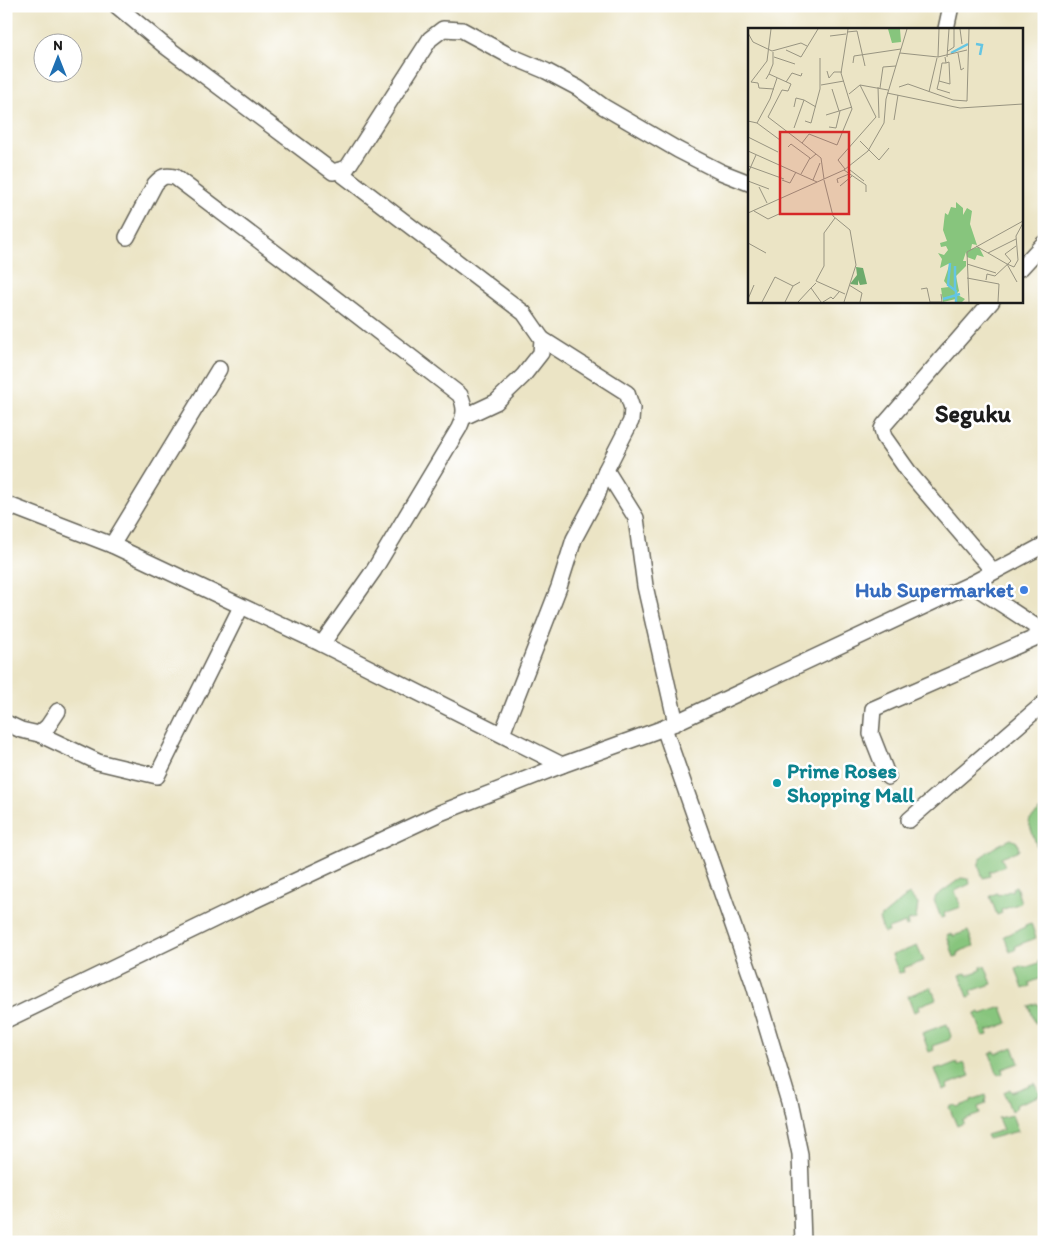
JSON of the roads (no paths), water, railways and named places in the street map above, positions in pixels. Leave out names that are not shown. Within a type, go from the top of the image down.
[{"type":"street","points":[[117,6],[166,46],[333,172],[347,168],[430,39],[443,29],[462,30],[508,55],[546,71],[578,88],[604,107],[678,150],[721,172],[748,183]]},
{"type":"street","points":[[946,28],[951,6]]},
{"type":"street","points":[[338,172],[524,313],[542,340],[627,393],[632,408],[631,421],[606,470],[597,496],[574,539],[559,586],[502,734]]},
{"type":"street","points":[[127,237],[155,184],[161,177],[167,175],[175,177],[460,395],[465,406],[464,417],[459,428],[374,570],[322,644]]},
{"type":"street","points":[[1022,267],[1044,243]]},
{"type":"street","points":[[991,302],[882,429],[884,437],[910,475],[992,571]]},
{"type":"street","points":[[464,417],[496,402],[523,376],[540,353],[542,340]]},
{"type":"street","points":[[112,546],[219,369]]},
{"type":"street","points":[[606,470],[636,518],[645,586],[670,726],[754,985],[789,1102],[800,1154],[803,1242]]},
{"type":"street","points":[[6,504],[112,546],[322,644],[562,765]]},
{"type":"street","points":[[6,1020],[230,911],[431,817],[562,765],[670,726],[971,584],[992,571],[1044,546]]},
{"type":"street","points":[[971,584],[1044,633]]},
{"type":"street","points":[[6,723],[21,730],[39,734],[98,762],[157,776],[241,607]]},
{"type":"street","points":[[888,777],[871,734],[873,709],[1044,633]]},
{"type":"street","points":[[909,820],[1044,703]]},
{"type":"street","points":[[39,734],[48,726],[58,711]]},
{"type":"place","name":"Hub Supermarket","points":[[1024,590]]},
{"type":"place","name":"Prime Roses Shopping Mall","points":[[777,783]]},
{"type":"district","name":"Seguku","points":[[973,414]]}]
